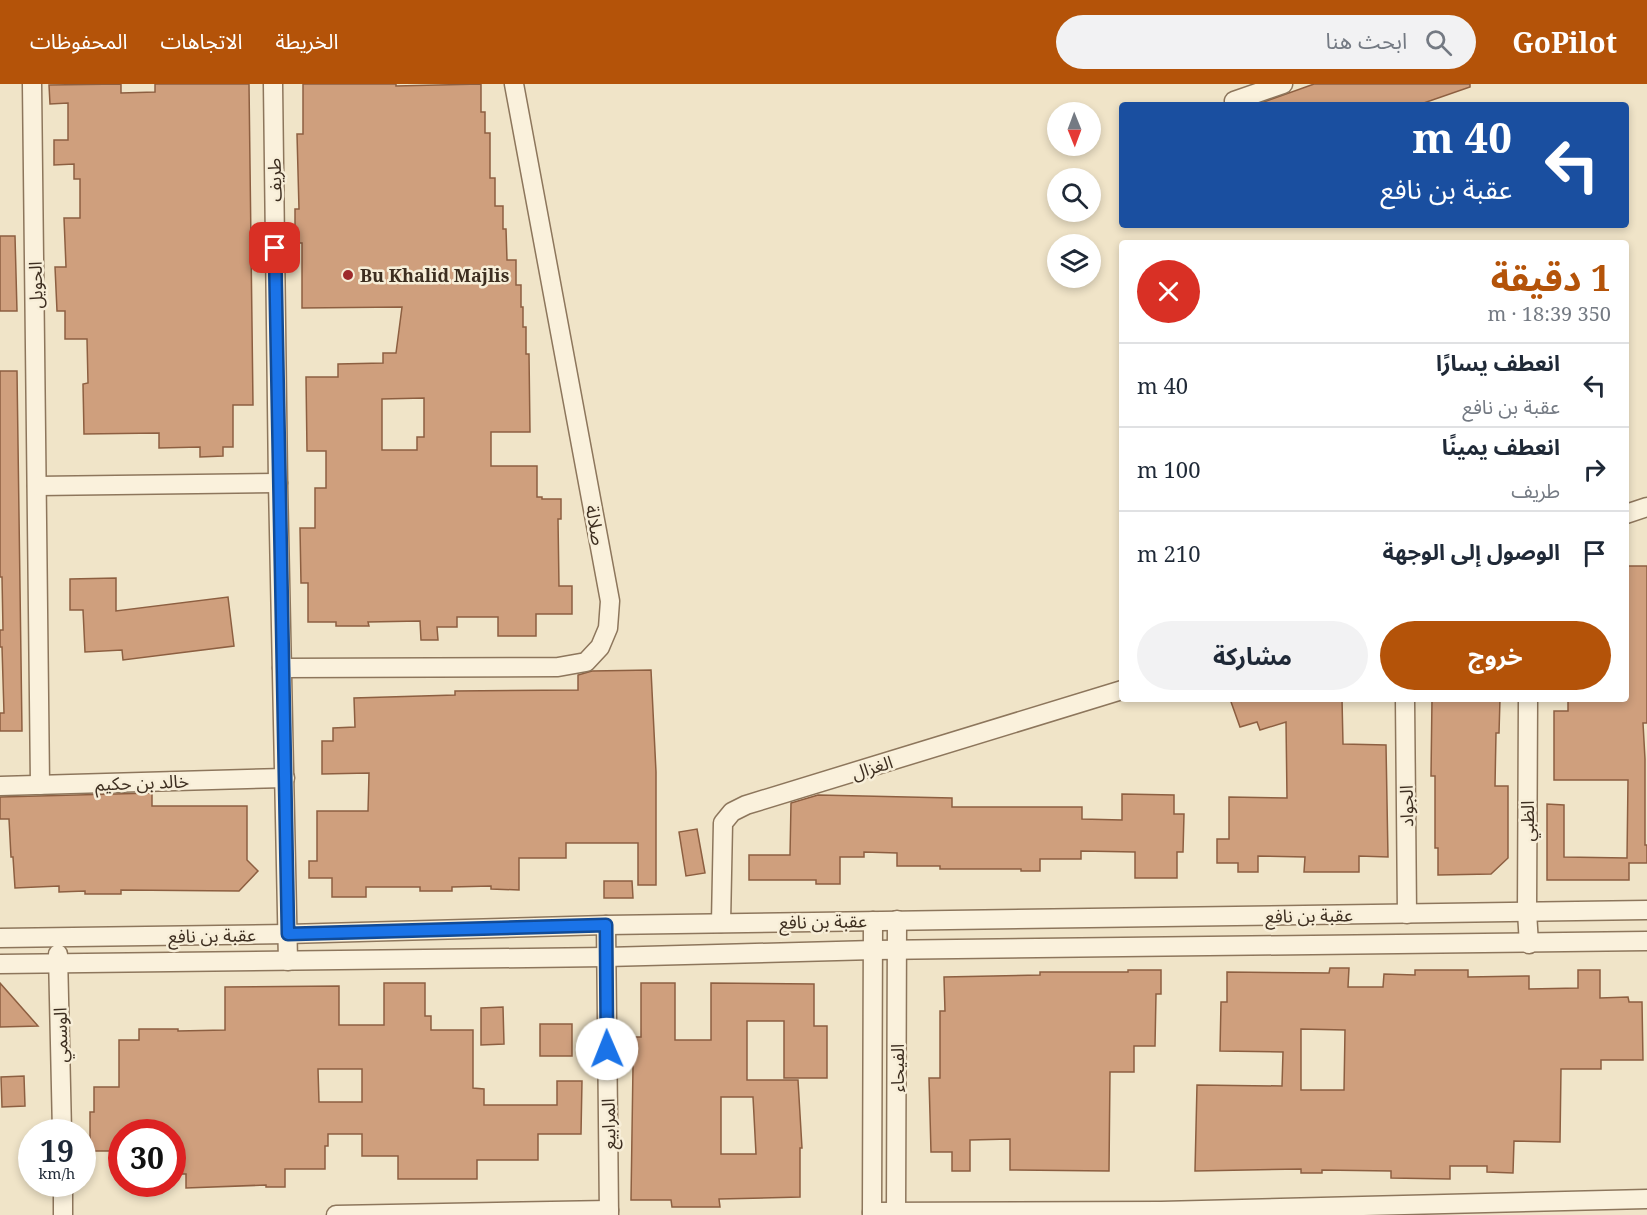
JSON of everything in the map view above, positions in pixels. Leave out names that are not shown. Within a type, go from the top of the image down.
[{"type":"street","name":"الحويل","points":[[32,84],[40,786]]},
{"type":"street","name":"طريف","points":[[273,84],[278,483],[288,961]]},
{"type":"street","name":"صلالة","points":[[282,668],[558,667],[586,662],[600,646],[608,628],[610,601],[514,84]]},
{"type":"street","points":[[1234,102],[1283,84]]},
{"type":"street","points":[[37,486],[278,483]]},
{"type":"street","points":[[1629,513],[1647,507]]},
{"type":"street","name":"الغزال","points":[[721,923],[723,824],[732,812],[758,801],[1119,691]]},
{"type":"street","name":"الجواد","points":[[1405,702],[1407,914]]},
{"type":"street","name":"الظبي","points":[[1528,702],[1527,912],[1529,944]]},
{"type":"street","name":"خالد بن حكيم","points":[[0,786],[285,778]]},
{"type":"street","name":"عقبة بن نافع","points":[[0,938],[897,920],[1647,910]]},
{"type":"street","name":"الفيحاء","points":[[896,1214],[897,920]]},
{"type":"street","name":"الفيحاء","points":[[872,1213],[873,921]]},
{"type":"street","name":"المرابيع","points":[[606,925],[609,1213]]},
{"type":"street","name":"الوسمي","points":[[58,938],[62,1119]]},
{"type":"street","name":"عقبة بن نافع","points":[[0,964],[1647,941]]},
{"type":"street","points":[[63,1197],[63,1215]]},
{"type":"street","points":[[872,1213],[1161,1213],[1647,1199]]},
{"type":"street","points":[[336,1215],[609,1213]]},
{"type":"building","points":[[121,84],[121,93],[155,92],[155,84],[249,84],[253,405],[233,405],[233,447],[223,447],[223,456],[200,457],[200,447],[159,448],[159,433],[84,434],[83,384],[88,383],[87,339],[65,339],[65,311],[57,311],[55,267],[66,267],[64,218],[80,218],[80,179],[74,179],[74,164],[54,165],[54,140],[68,140],[68,103],[50,104],[49,85]]},
{"type":"building","points":[[303,84],[396,84],[396,86],[481,84],[481,112],[485,112],[485,133],[490,133],[490,178],[495,178],[495,206],[503,206],[507,260],[516,260],[516,285],[521,285],[523,327],[526,327],[526,354],[529,354],[530,432],[491,432],[491,466],[537,466],[537,497],[561,499],[561,519],[558,519],[559,586],[572,586],[572,614],[536,614],[536,636],[498,636],[498,617],[457,617],[457,627],[437,627],[438,640],[421,640],[420,621],[368,622],[369,626],[336,626],[336,622],[308,622],[308,583],[301,583],[300,528],[315,528],[315,488],[326,488],[326,451],[307,451],[306,377],[338,377],[338,364],[383,363],[383,353],[396,353],[402,307],[302,308],[302,243],[295,243],[295,209],[299,209],[297,134],[303,134]],"holes":[[[424,398],[424,437],[417,437],[417,450],[382,450],[382,399]]]},
{"type":"building","points":[[1314,84],[1470,84],[1470,87],[1427,102],[1264,102]]},
{"type":"building","points":[[0,236],[15,236],[17,311],[0,311]]},
{"type":"building","points":[[0,371],[17,371],[22,731],[0,731],[0,713],[4,713],[2,647],[0,647],[0,630],[3,630],[2,577],[0,577]]},
{"type":"building","points":[[1629,566],[1647,566],[1647,723],[1643,723],[1647,863],[1629,863],[1629,880],[1547,880],[1547,804],[1564,805],[1564,857],[1627,858],[1628,780],[1554,780],[1554,711],[1568,711],[1568,702],[1629,702]]},
{"type":"building","points":[[116,578],[116,611],[228,597],[234,646],[123,660],[122,650],[85,652],[83,610],[70,610],[70,579]]},
{"type":"building","points":[[651,670],[656,772],[656,885],[638,885],[638,843],[566,843],[566,858],[519,858],[519,890],[491,889],[491,886],[452,887],[452,891],[420,891],[420,887],[366,887],[366,897],[332,897],[332,878],[309,878],[309,861],[317,861],[317,811],[368,811],[369,773],[322,774],[322,741],[333,741],[333,728],[355,727],[354,698],[455,695],[455,691],[578,690],[578,675],[592,671]]},
{"type":"building","points":[[1231,702],[1342,702],[1343,744],[1386,745],[1388,857],[1359,856],[1359,872],[1304,872],[1305,857],[1258,856],[1258,872],[1238,872],[1238,863],[1217,863],[1217,839],[1229,839],[1229,797],[1287,798],[1286,722],[1260,730],[1257,722],[1240,727]]},
{"type":"building","points":[[1432,702],[1500,702],[1499,733],[1496,733],[1495,786],[1508,786],[1508,858],[1491,874],[1438,875],[1438,848],[1435,848],[1435,776],[1431,776]]},
{"type":"building","points":[[152,793],[152,806],[247,806],[247,860],[258,871],[239,891],[121,890],[121,894],[85,894],[85,891],[59,892],[59,886],[15,888],[9,819],[0,819],[0,797]]},
{"type":"building","points":[[1122,794],[1174,795],[1174,814],[1184,814],[1183,852],[1177,852],[1177,878],[1135,878],[1135,852],[1081,851],[1081,859],[1040,859],[1040,871],[1021,871],[1021,869],[940,869],[940,866],[897,866],[897,853],[864,852],[864,857],[840,857],[840,884],[816,884],[816,880],[749,880],[749,855],[790,855],[791,803],[818,795],[952,798],[952,807],[1082,807],[1082,819],[1122,820]]},
{"type":"building","points":[[697,829],[705,873],[686,876],[679,832]]},
{"type":"building","points":[[604,881],[632,881],[633,898],[604,898]]},
{"type":"building","points":[[1330,968],[1349,968],[1348,987],[1383,987],[1384,974],[1415,975],[1415,970],[1468,970],[1468,977],[1529,976],[1529,989],[1578,988],[1578,970],[1600,970],[1600,998],[1628,997],[1629,1002],[1642,1002],[1643,1060],[1601,1060],[1601,1069],[1561,1069],[1560,1142],[1514,1141],[1513,1173],[1487,1172],[1487,1166],[1450,1166],[1450,1179],[1391,1178],[1391,1171],[1322,1170],[1322,1173],[1301,1173],[1301,1169],[1195,1171],[1197,1085],[1282,1086],[1283,1052],[1220,1051],[1221,1002],[1227,1002],[1227,972],[1329,973]],"holes":[[[1301,1029],[1345,1030],[1344,1090],[1301,1090]]]},
{"type":"building","points":[[1128,970],[1161,970],[1161,994],[1156,994],[1155,1046],[1134,1046],[1134,1072],[1110,1072],[1109,1171],[1010,1170],[1010,1139],[970,1140],[970,1171],[952,1171],[952,1152],[931,1152],[929,1078],[940,1078],[940,1011],[945,1011],[944,977],[1040,975],[1040,972],[1128,972]]},
{"type":"building","points":[[0,983],[38,1026],[0,1027]]},
{"type":"building","points":[[384,983],[425,983],[425,1016],[431,1016],[431,1030],[473,1030],[473,1088],[484,1089],[484,1105],[557,1105],[557,1081],[582,1081],[581,1134],[538,1134],[538,1160],[477,1160],[477,1179],[398,1179],[398,1156],[362,1156],[362,1134],[328,1134],[328,1146],[325,1146],[325,1169],[285,1169],[285,1187],[266,1187],[266,1185],[186,1188],[186,1119],[108,1119],[108,1151],[96,1151],[96,1119],[90,1119],[90,1112],[94,1112],[94,1087],[119,1087],[119,1040],[139,1040],[139,1029],[225,1030],[225,987],[339,986],[339,1025],[384,1025]],"holes":[[[318,1069],[362,1069],[362,1102],[319,1102]]]},
{"type":"building","points":[[641,983],[675,983],[675,1040],[711,1040],[711,983],[814,984],[814,1026],[827,1026],[827,1078],[784,1078],[784,1021],[747,1021],[747,1080],[798,1080],[802,1148],[800,1148],[800,1197],[719,1199],[720,1207],[672,1207],[671,1200],[631,1200],[633,1066],[621,1066],[621,1037],[641,1037]],"holes":[[[721,1097],[753,1097],[756,1154],[721,1154]]]},
{"type":"building","points":[[503,1007],[504,1044],[481,1045],[481,1008]]},
{"type":"building","points":[[540,1024],[572,1024],[572,1056],[540,1056]]},
{"type":"building","points":[[24,1076],[25,1106],[2,1107],[1,1077]]},
{"type":"place","name":"Bu Khalid Majlis","points":[[348,275]]},
{"type":"route","points":[[275,248],[288,934],[606,925],[607,1049]]}]
